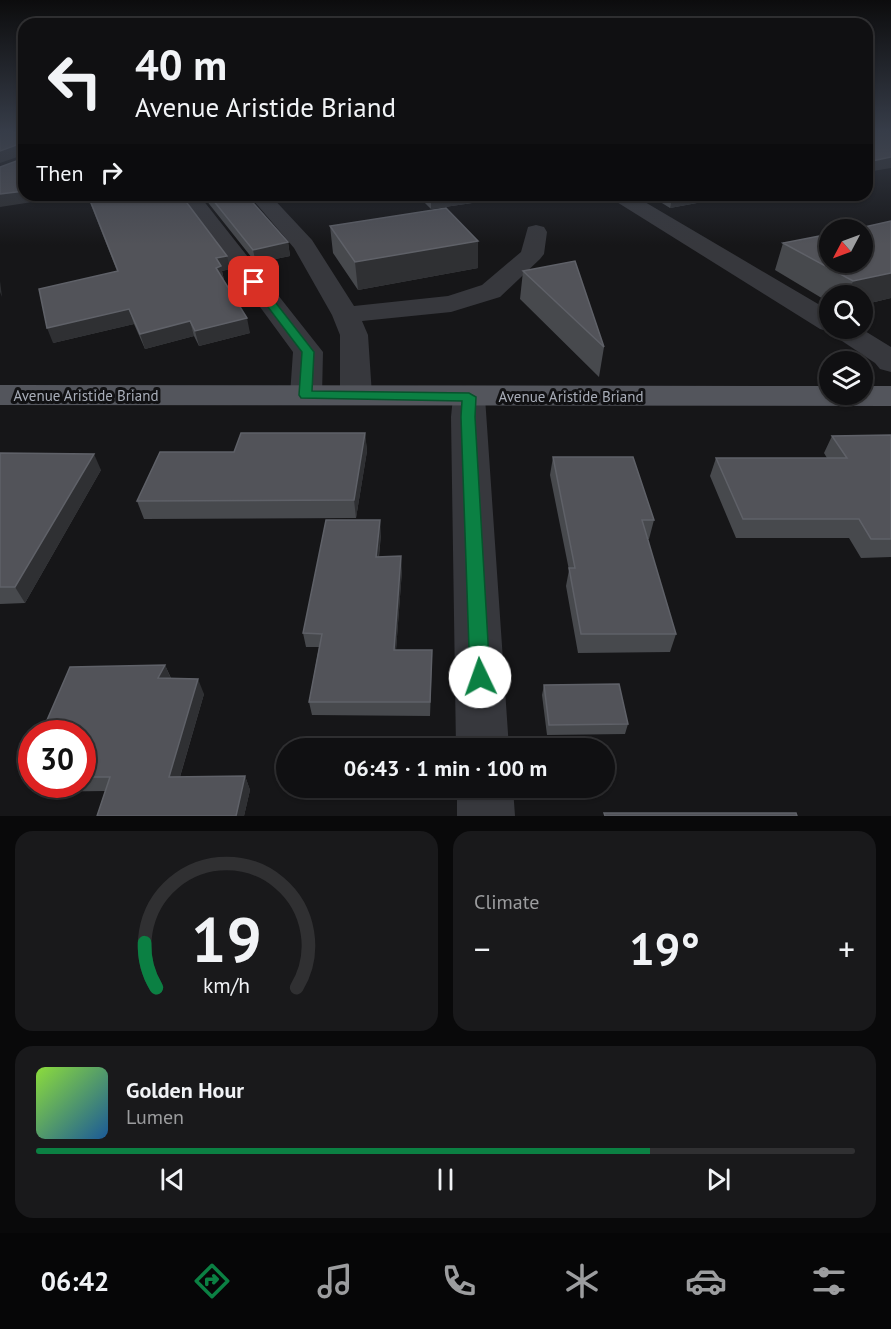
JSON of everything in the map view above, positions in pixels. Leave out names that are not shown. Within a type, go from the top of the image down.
[{"type":"main road","name":"Avenue Aristide Briand","points":[[0,395],[891,396]]},
{"type":"street","points":[[193,201],[308,352],[306,395]]},
{"type":"street","points":[[265,201],[304,244],[346,315],[354,335],[356,395]]},
{"type":"street","points":[[629,201],[819,316]]},
{"type":"street","points":[[346,315],[451,304],[491,291],[532,254],[536,232]]},
{"type":"street","points":[[857,339],[886,357],[891,363]]},
{"type":"street","points":[[469,397],[483,738]]},
{"type":"street","points":[[485,798],[486,816]]},
{"type":"building","points":[[0,169],[18,169],[18,192],[0,194]]},
{"type":"building","points":[[90,201],[186,201],[227,256],[216,258],[221,266],[216,268],[247,318],[195,331],[190,321],[140,334],[129,309],[47,328],[39,289],[118,271]]},
{"type":"building","points":[[214,201],[251,201],[288,242],[253,250]]},
{"type":"building","points":[[446,208],[478,241],[355,262],[330,226]]},
{"type":"building","points":[[891,221],[891,273],[853,281],[838,273],[873,273],[873,225]]},
{"type":"building","points":[[819,236],[819,263],[783,243]]},
{"type":"building","points":[[575,261],[604,347],[523,271]]},
{"type":"building","points":[[241,433],[365,433],[354,500],[137,501],[160,452],[234,452]]},
{"type":"building","points":[[891,435],[891,539],[871,539],[859,519],[743,519],[716,458],[847,458],[832,436]]},
{"type":"building","points":[[0,453],[94,454],[15,587],[0,587]]},
{"type":"building","points":[[553,457],[633,457],[654,520],[642,520],[676,634],[581,634],[569,568],[575,568]]},
{"type":"building","points":[[326,520],[380,520],[376,557],[401,556],[394,650],[432,650],[430,702],[309,702],[322,634],[303,633]]},
{"type":"building","points":[[165,665],[158,678],[198,679],[169,777],[245,776],[236,816],[97,816],[110,777],[96,777],[96,720],[47,720],[70,667]]},
{"type":"building","points":[[619,684],[628,724],[549,725],[544,685]]},
{"type":"building","points":[[604,813],[796,813],[797,816],[605,816]]},
{"type":"route","points":[[254,282],[308,352],[306,395],[469,397],[480,677]]}]
